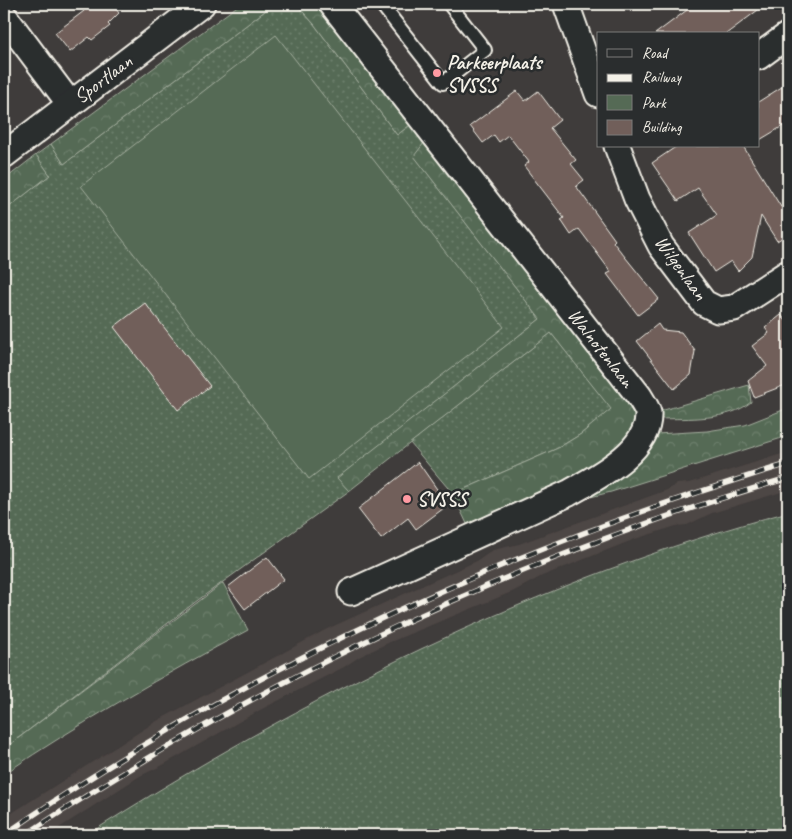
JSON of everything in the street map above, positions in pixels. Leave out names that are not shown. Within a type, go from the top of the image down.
[{"type":"street","name":"Sportlaan","points":[[4,155],[202,4]]},
{"type":"street","name":"Walnotenlaan","points":[[332,4],[639,396],[648,412],[646,426],[640,441],[628,456],[600,475],[569,493],[351,592]]},
{"type":"street","points":[[566,4],[597,91]]},
{"type":"street","points":[[4,16],[70,104]]},
{"type":"street","points":[[760,56],[788,35]]},
{"type":"street","name":"Wilgenlaan","points":[[618,148],[637,199],[661,246],[704,303],[718,310],[734,308],[788,273]]},
{"type":"lane","points":[[381,4],[443,83],[485,50],[449,4]]},
{"type":"shaded area","points":[[788,452],[788,490],[712,513],[687,525],[676,526],[635,539],[542,576],[514,591],[390,642],[140,776],[48,835],[4,835],[4,818],[155,722],[327,629],[479,560],[493,550],[519,544],[667,490],[677,484],[689,483]]},
{"type":"green space","points":[[240,4],[274,4],[64,164],[51,144]]},
{"type":"green space","points":[[274,4],[296,4],[314,24],[397,135],[414,122],[427,139],[415,157],[540,319],[338,478],[349,491],[198,600],[4,749],[4,211],[50,175],[36,155],[51,144],[64,164]]},
{"type":"green space","points":[[296,4],[324,4],[414,122],[397,135],[314,24]]},
{"type":"green space","points":[[276,35],[504,327],[309,479],[81,186]]},
{"type":"green space","points":[[427,139],[638,415],[628,437],[583,472],[468,526],[453,494],[558,448],[581,434],[611,409],[551,333],[349,491],[337,478],[540,319],[414,156]]},
{"type":"green space","points":[[36,155],[50,175],[4,211],[4,180]]},
{"type":"green space","points":[[551,333],[612,409],[581,434],[558,448],[453,494],[410,443]]},
{"type":"green space","points":[[749,385],[751,402],[731,413],[695,418],[659,419],[657,412]]},
{"type":"green space","points":[[788,408],[788,436],[611,492],[574,501],[656,434],[707,431],[745,425]]},
{"type":"green space","points":[[788,512],[788,835],[87,835],[169,784],[253,736],[339,690],[426,647],[514,607],[604,571],[695,539]]},
{"type":"green space","points":[[223,583],[248,630],[124,699],[4,774],[4,749]]},
{"type":"building","points":[[78,4],[112,4],[119,13],[108,24],[110,26],[92,40],[89,37],[70,52],[55,33],[84,11]]},
{"type":"building","points":[[695,4],[766,4],[729,32],[658,32]]},
{"type":"building","points":[[788,83],[788,123],[760,140],[760,101]]},
{"type":"building","points":[[517,91],[525,101],[538,91],[560,120],[550,128],[576,160],[571,164],[584,180],[576,186],[615,240],[613,242],[659,299],[638,315],[607,274],[611,272],[579,229],[571,235],[561,220],[564,218],[524,166],[529,162],[508,135],[499,142],[494,135],[483,143],[470,126]]},
{"type":"building","points":[[674,148],[744,148],[781,207],[788,202],[788,234],[777,241],[761,216],[752,257],[738,271],[731,261],[714,272],[689,233],[717,215],[698,188],[678,201],[652,163]]},
{"type":"building","points":[[145,303],[210,386],[178,410],[114,327]]},
{"type":"building","points":[[781,315],[786,321],[788,319],[788,384],[754,397],[748,381],[767,366],[752,346],[769,333],[765,328]]},
{"type":"building","points":[[658,324],[662,330],[681,332],[695,351],[691,375],[674,389],[637,341]]},
{"type":"building","name":"SVSSS","points":[[418,462],[448,505],[416,529],[408,518],[381,539],[358,509]]},
{"type":"building","points":[[267,557],[284,579],[245,609],[228,587]]},
{"type":"railway","points":[[4,835],[95,775],[188,719],[284,667],[381,619],[481,574],[582,534],[684,497],[788,464]]},
{"type":"railway","points":[[25,835],[115,778],[206,725],[299,675],[393,628],[587,545],[687,510],[788,478]]},
{"type":"place","name":"Parkeerplaats SVSSS","points":[[437,73]]},
{"type":"place","name":"SVSSS","points":[[407,499]]}]
